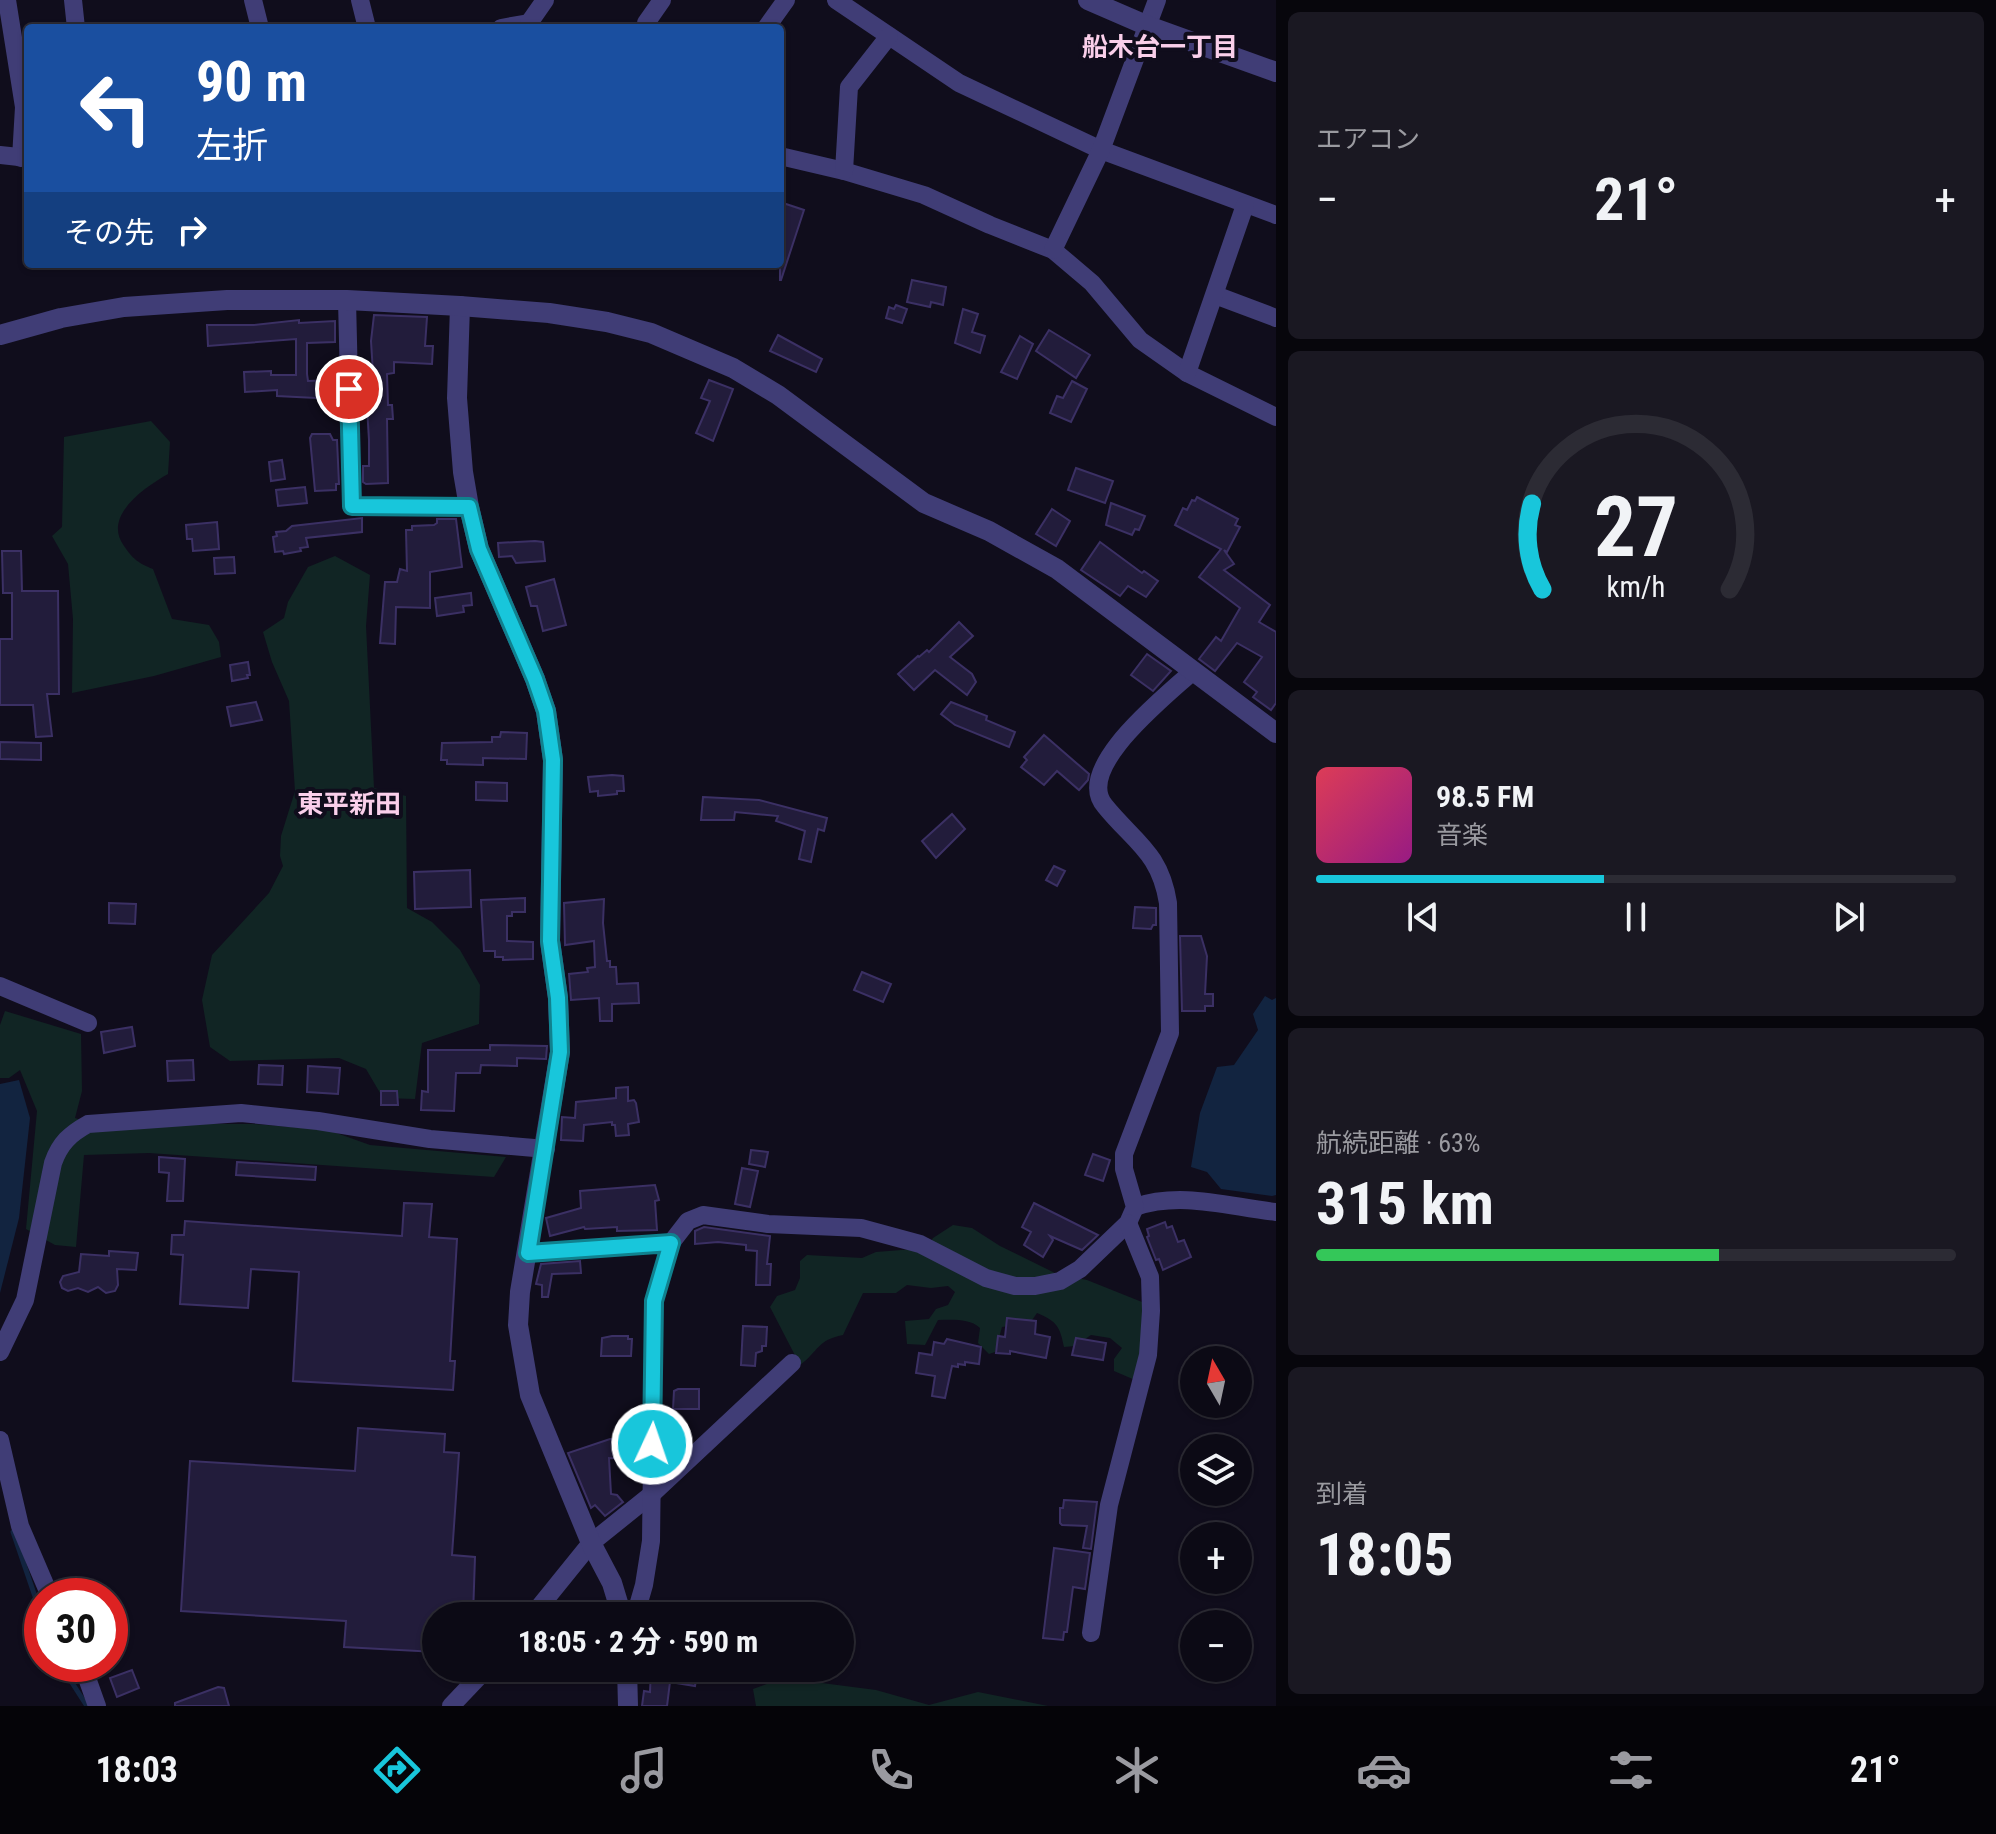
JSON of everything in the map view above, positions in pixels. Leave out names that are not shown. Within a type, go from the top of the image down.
[{"type":"street","points":[[7,0],[24,107]]},
{"type":"street","points":[[73,0],[76,24]]},
{"type":"street","points":[[253,0],[259,24]]},
{"type":"street","points":[[360,0],[366,24]]},
{"type":"street","points":[[530,24],[545,0]]},
{"type":"street","points":[[646,24],[662,0]]},
{"type":"street","points":[[769,24],[786,0]]},
{"type":"street","points":[[836,0],[959,83],[1101,150],[1276,215]]},
{"type":"street","points":[[1088,0],[1148,26],[1276,72]]},
{"type":"street","points":[[1053,250],[1101,150],[1157,0]]},
{"type":"street","points":[[844,171],[849,87],[889,36]]},
{"type":"street","points":[[0,155],[24,158]]},
{"type":"street","points":[[784,157],[924,195],[1053,250],[1092,283],[1140,340],[1187,373],[1276,417]]},
{"type":"street","points":[[1187,373],[1245,205]]},
{"type":"street","points":[[1215,295],[1276,318]]},
{"type":"street","points":[[0,335],[61,318],[124,307],[227,300],[347,300],[460,306],[549,313],[651,333],[713,357],[778,395],[924,503],[989,531],[1057,569],[1276,733]]},
{"type":"street","points":[[347,300],[352,506],[469,507]]},
{"type":"street","points":[[460,306],[457,398],[469,507],[479,549],[535,679],[551,736],[553,760],[550,941],[561,1041],[546,1149],[520,1292],[518,1325],[530,1395],[618,1602]]},
{"type":"street","points":[[1091,1633],[1109,1505],[1148,1355],[1150,1277],[1132,1215],[1124,1154],[1170,1033],[1168,903],[1165,886],[1154,861],[1141,843],[1104,806],[1100,799],[1099,777],[1114,748],[1193,671]]},
{"type":"street","points":[[0,986],[88,1023]]},
{"type":"street","points":[[0,1352],[25,1300],[53,1163],[60,1145],[88,1124],[241,1113],[318,1121],[430,1139],[546,1149]]},
{"type":"street","points":[[639,1602],[651,1541],[654,1301],[671,1243],[688,1221],[703,1215],[768,1224],[861,1228],[920,1244],[986,1278],[1015,1286],[1035,1286],[1060,1281],[1080,1269],[1132,1215],[1154,1201],[1187,1198],[1276,1212]]},
{"type":"street","points":[[528,1253],[671,1243]]},
{"type":"street","points":[[543,1602],[591,1543],[652,1494],[792,1363]]},
{"type":"street","points":[[0,1440],[20,1526],[42,1578]]},
{"type":"street","points":[[88,1682],[97,1706]]},
{"type":"street","points":[[451,1706],[474,1682]]},
{"type":"street","points":[[627,1682],[628,1706]]},
{"type":"green space","points":[[151,421],[170,442],[168,474],[129,504],[118,524],[119,535],[133,557],[153,569],[172,619],[209,625],[219,642],[221,657],[154,676],[72,693],[73,619],[68,564],[52,536],[62,527],[64,437]]},
{"type":"green space","points":[[335,556],[370,575],[366,626],[374,788],[406,796],[407,908],[432,922],[460,950],[480,985],[479,1024],[422,1043],[415,1099],[383,1098],[366,1069],[339,1058],[230,1061],[210,1047],[202,1000],[212,955],[269,893],[283,866],[281,836],[295,791],[289,701],[263,632],[284,618],[288,602],[308,567]]},
{"type":"green space","points":[[5,1011],[81,1034],[82,1091],[75,1118],[110,1130],[172,1124],[253,1124],[328,1130],[370,1145],[506,1157],[494,1177],[149,1153],[84,1155],[76,1247],[55,1245],[26,1229],[37,1111],[20,1070],[9,1078],[0,1078],[0,1025]]},
{"type":"green space","points":[[953,1225],[972,1228],[1000,1246],[1057,1274],[1087,1280],[1142,1302],[1148,1312],[1135,1380],[1114,1371],[1114,1359],[1122,1348],[1110,1338],[1091,1335],[1075,1346],[1064,1347],[1056,1326],[1037,1313],[1030,1323],[1002,1327],[995,1352],[989,1354],[978,1343],[980,1328],[960,1320],[938,1320],[925,1345],[907,1344],[905,1321],[929,1319],[936,1309],[948,1305],[955,1292],[948,1286],[931,1288],[907,1285],[896,1293],[863,1293],[843,1335],[823,1343],[800,1365],[770,1307],[777,1296],[795,1290],[800,1278],[800,1261],[807,1255],[862,1258],[876,1252],[927,1248],[933,1238]]},
{"type":"green space","points":[[772,1682],[814,1682],[876,1690],[929,1705],[978,1692],[1048,1706],[756,1706],[753,1689]]},
{"type":"water","points":[[1265,996],[1272,1000],[1276,998],[1276,1195],[1272,1196],[1221,1189],[1207,1172],[1191,1167],[1200,1113],[1217,1067],[1234,1065],[1258,1030],[1253,1014]]},
{"type":"water","points":[[19,1080],[30,1118],[19,1218],[0,1293],[0,1084]]},
{"type":"building","points":[[784,203],[804,210],[780,280],[780,268],[784,268]]},
{"type":"building","points":[[912,280],[946,287],[943,305],[931,302],[930,307],[907,302]]},
{"type":"building","points":[[896,305],[907,309],[902,323],[886,318],[889,307],[894,309]]},
{"type":"building","points":[[963,309],[978,314],[972,332],[985,336],[980,353],[955,343]]},
{"type":"building","points":[[374,315],[427,317],[425,346],[433,346],[432,364],[394,362],[394,373],[387,374],[388,405],[392,405],[393,419],[387,419],[388,483],[366,484],[363,482],[363,466],[369,466],[369,440],[366,391],[362,391],[361,373],[373,373],[371,341]]},
{"type":"building","points":[[299,320],[299,323],[335,321],[335,342],[307,343],[307,374],[308,381],[335,380],[336,399],[277,396],[277,390],[245,392],[244,372],[271,371],[271,375],[296,375],[296,339],[208,346],[207,325],[254,325]]},
{"type":"building","points":[[1049,330],[1090,355],[1076,378],[1036,351]]},
{"type":"building","points":[[778,335],[822,359],[816,372],[770,351]]},
{"type":"building","points":[[1020,336],[1033,344],[1017,379],[1001,372]]},
{"type":"building","points":[[709,380],[733,389],[713,441],[696,433],[710,401],[701,398]]},
{"type":"building","points":[[1072,381],[1087,389],[1071,422],[1050,413],[1057,396],[1063,398]]},
{"type":"building","points":[[312,434],[330,434],[333,440],[337,440],[339,484],[336,484],[336,490],[315,491]]},
{"type":"building","points":[[282,460],[285,479],[271,481],[269,462]]},
{"type":"building","points":[[1076,468],[1113,481],[1105,503],[1068,490]]},
{"type":"building","points":[[305,487],[307,503],[278,506],[276,490]]},
{"type":"building","points":[[1197,497],[1238,519],[1235,525],[1240,527],[1227,552],[1224,550],[1234,564],[1224,570],[1270,605],[1259,622],[1276,632],[1276,703],[1271,710],[1253,697],[1257,692],[1244,682],[1262,657],[1237,643],[1215,671],[1199,659],[1216,637],[1221,641],[1240,608],[1199,577],[1221,549],[1175,525],[1183,508],[1187,510]]},
{"type":"building","points":[[1111,503],[1145,516],[1139,530],[1135,529],[1132,535],[1106,525]]},
{"type":"building","points":[[1052,509],[1070,521],[1056,546],[1036,534]]},
{"type":"building","points":[[362,518],[362,532],[306,538],[308,547],[300,548],[301,551],[275,552],[273,537],[277,536],[276,532],[286,531],[292,526]]},
{"type":"building","points":[[437,519],[456,519],[462,567],[430,572],[430,608],[396,607],[395,644],[380,643],[385,582],[397,582],[400,569],[407,571],[406,530],[412,530],[412,526],[434,525]]},
{"type":"building","points":[[217,522],[219,549],[193,551],[192,539],[187,539],[186,525]]},
{"type":"building","points":[[543,542],[545,561],[516,563],[512,556],[499,557],[498,543]]},
{"type":"building","points":[[1100,542],[1158,581],[1146,597],[1128,586],[1120,596],[1081,570]]},
{"type":"building","points":[[2,551],[21,551],[22,591],[58,591],[59,694],[47,694],[52,736],[36,737],[33,705],[0,705],[0,639],[12,639],[12,593],[3,593]]},
{"type":"building","points":[[234,557],[235,573],[215,574],[214,558]]},
{"type":"building","points":[[554,579],[566,625],[543,631],[537,606],[531,606],[526,587]]},
{"type":"building","points":[[471,593],[472,605],[463,606],[464,612],[437,616],[435,598]]},
{"type":"building","points":[[959,622],[973,636],[950,657],[972,674],[976,682],[967,695],[935,670],[914,690],[898,674],[918,656],[927,650],[929,652]]},
{"type":"building","points":[[1147,654],[1171,671],[1153,691],[1131,675]]},
{"type":"building","points":[[248,662],[248,678],[232,681],[230,665]]},
{"type":"building","points":[[256,702],[262,720],[231,726],[227,707]]},
{"type":"building","points":[[951,702],[987,716],[986,720],[1015,732],[1009,747],[955,725],[941,714]]},
{"type":"building","points":[[501,732],[527,733],[526,759],[483,758],[483,765],[447,764],[447,760],[441,760],[442,743],[492,742],[492,737],[500,737]]},
{"type":"building","points":[[1044,735],[1089,774],[1079,790],[1057,771],[1044,785],[1021,767],[1027,760],[1024,757]]},
{"type":"building","points":[[0,742],[41,743],[41,760],[0,759]]},
{"type":"building","points":[[623,776],[624,791],[598,796],[598,791],[590,792],[588,777]]},
{"type":"building","points":[[476,782],[507,783],[507,801],[476,800]]},
{"type":"building","points":[[703,797],[759,800],[827,818],[824,831],[818,829],[811,862],[799,859],[805,831],[776,821],[778,816],[735,812],[734,820],[701,820]]},
{"type":"building","points":[[952,814],[965,829],[936,858],[922,841]]},
{"type":"building","points":[[1054,866],[1065,871],[1057,886],[1046,880]]},
{"type":"building","points":[[470,870],[471,907],[415,909],[414,872]]},
{"type":"building","points":[[525,898],[525,912],[512,912],[512,916],[507,916],[507,941],[533,942],[533,959],[503,960],[503,957],[495,957],[495,951],[484,951],[481,900]]},
{"type":"building","points":[[604,899],[607,961],[610,961],[610,967],[616,967],[617,984],[638,983],[639,1003],[612,1004],[612,1021],[600,1021],[599,998],[571,1000],[569,974],[588,972],[587,968],[595,967],[594,941],[565,945],[564,903]]},
{"type":"building","points":[[109,903],[136,904],[135,924],[109,923]]},
{"type":"building","points":[[1135,907],[1156,908],[1156,925],[1151,929],[1133,928]]},
{"type":"building","points":[[1180,936],[1201,936],[1207,956],[1205,994],[1213,994],[1213,1006],[1205,1006],[1205,1011],[1182,1011]]},
{"type":"building","points":[[862,972],[891,984],[883,1002],[854,990]]},
{"type":"building","points":[[132,1027],[135,1046],[104,1053],[101,1032]]},
{"type":"building","points":[[490,1045],[547,1046],[546,1059],[517,1058],[517,1066],[481,1065],[480,1073],[456,1073],[454,1111],[421,1110],[422,1091],[428,1092],[428,1050],[490,1050]]},
{"type":"building","points":[[193,1060],[194,1080],[168,1081],[167,1061]]},
{"type":"building","points":[[259,1065],[283,1066],[282,1085],[258,1084]]},
{"type":"building","points":[[308,1066],[340,1068],[338,1094],[307,1092]]},
{"type":"building","points":[[628,1087],[628,1101],[634,1100],[636,1103],[639,1122],[628,1124],[629,1135],[616,1136],[612,1122],[584,1125],[583,1141],[561,1140],[562,1117],[575,1118],[576,1102],[616,1098],[616,1088]]},
{"type":"building","points":[[381,1091],[397,1091],[398,1105],[381,1105]]},
{"type":"building","points":[[751,1150],[768,1152],[765,1167],[749,1164]]},
{"type":"building","points":[[1093,1154],[1110,1160],[1103,1181],[1085,1175]]},
{"type":"building","points":[[159,1157],[185,1159],[183,1201],[167,1201],[169,1173],[159,1172]]},
{"type":"building","points":[[237,1162],[316,1167],[315,1180],[236,1175]]},
{"type":"building","points":[[742,1168],[758,1171],[750,1207],[735,1204]]},
{"type":"building","points":[[655,1185],[659,1200],[655,1201],[657,1230],[617,1231],[617,1227],[584,1227],[550,1236],[546,1218],[581,1208],[580,1191]]},
{"type":"building","points":[[404,1203],[432,1204],[429,1237],[457,1239],[450,1361],[455,1361],[453,1390],[293,1381],[299,1272],[251,1269],[248,1308],[180,1304],[183,1255],[171,1254],[172,1235],[184,1235],[185,1221],[402,1236]]},
{"type":"building","points":[[1034,1203],[1098,1235],[1082,1250],[1050,1236],[1053,1240],[1043,1257],[1024,1245],[1031,1232],[1022,1227]]},
{"type":"building","points":[[1165,1222],[1167,1228],[1172,1226],[1178,1242],[1184,1240],[1191,1257],[1163,1270],[1147,1237],[1147,1229]]},
{"type":"building","points":[[704,1227],[770,1236],[767,1264],[771,1264],[770,1285],[756,1285],[757,1251],[746,1250],[746,1245],[718,1242],[695,1244],[695,1231]]},
{"type":"building","points":[[109,1251],[138,1253],[136,1270],[117,1269],[118,1285],[115,1291],[106,1293],[98,1287],[88,1292],[78,1288],[68,1291],[62,1288],[60,1282],[63,1276],[79,1272],[81,1254],[109,1256]]},
{"type":"building","points":[[580,1261],[581,1273],[552,1274],[548,1297],[542,1297],[542,1285],[536,1284],[541,1264]]},
{"type":"building","points":[[1007,1318],[1036,1321],[1035,1334],[1050,1337],[1046,1358],[1010,1351],[1010,1354],[996,1353],[998,1336],[1005,1337]]},
{"type":"building","points":[[743,1326],[767,1327],[766,1346],[756,1353],[755,1366],[741,1365]]},
{"type":"building","points":[[602,1338],[632,1339],[631,1356],[601,1356]]},
{"type":"building","points":[[1076,1338],[1106,1343],[1103,1360],[1072,1355]]},
{"type":"building","points":[[947,1339],[981,1347],[979,1364],[965,1362],[965,1365],[952,1366],[945,1398],[932,1396],[935,1376],[916,1373],[919,1353],[932,1355],[934,1342],[944,1344]]},
{"type":"building","points":[[699,1389],[699,1409],[673,1409],[674,1391]]},
{"type":"building","points":[[358,1428],[445,1434],[444,1452],[459,1453],[452,1555],[475,1557],[473,1602],[422,1602],[422,1651],[344,1647],[346,1621],[181,1611],[190,1461],[355,1471]]},
{"type":"building","points":[[610,1439],[635,1440],[634,1459],[609,1458],[611,1494],[617,1495],[623,1502],[605,1516],[595,1505],[591,1508],[568,1453]]},
{"type":"building","points":[[1064,1500],[1097,1502],[1091,1549],[1083,1548],[1087,1526],[1060,1523],[1060,1508],[1063,1508]]},
{"type":"building","points":[[1054,1548],[1090,1553],[1085,1589],[1073,1587],[1067,1632],[1064,1632],[1063,1640],[1043,1638]]},
{"type":"building","points":[[132,1670],[139,1688],[117,1697],[111,1682],[128,1682],[128,1671]]},
{"type":"building","points":[[650,1682],[670,1682],[667,1706],[642,1706],[644,1691],[650,1692]]},
{"type":"building","points":[[670,1682],[696,1682],[695,1686]]},
{"type":"building","points":[[218,1687],[224,1688],[229,1706],[175,1706],[175,1703]]},
{"type":"waterway","points":[[13,1532],[29,1578]]},
{"type":"waterway","points":[[72,1682],[87,1706]]},
{"type":"district","name":"船木台一丁目","points":[[1160,47]]},
{"type":"district","name":"東平新田","points":[[349,804]]},
{"type":"route","points":[[349,389],[352,506],[469,507],[479,549],[546,711],[553,760],[550,941],[561,1031],[546,1149],[528,1253],[671,1243],[654,1301],[652,1444]]}]
